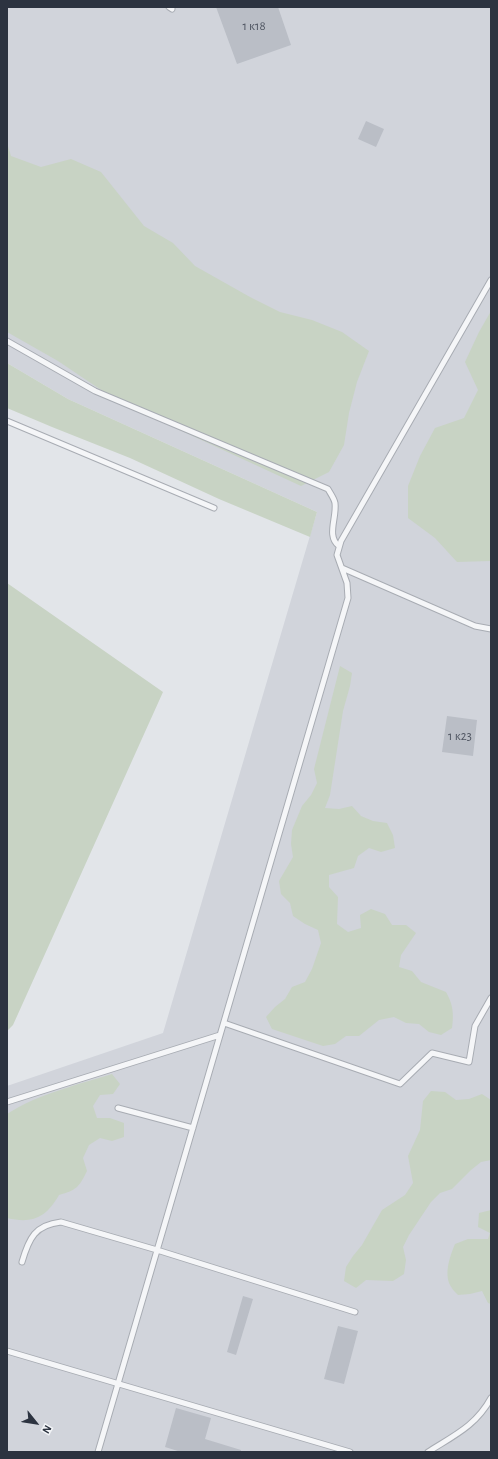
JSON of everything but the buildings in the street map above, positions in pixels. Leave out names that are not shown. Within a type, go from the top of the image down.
[{"type":"lane","points":[[168,7],[172,9],[172,7]]},
{"type":"lane","points":[[98,1452],[348,598],[347,583],[337,555],[339,546],[491,280]]},
{"type":"lane","points":[[7,341],[95,391],[328,488],[335,501],[335,518],[332,535],[335,543],[339,546]]},
{"type":"lane","points":[[7,422],[214,508]]},
{"type":"lane","points":[[342,568],[475,626],[491,629]]},
{"type":"lane","points":[[224,1023],[400,1084],[432,1053],[468,1062],[475,1026],[491,998]]},
{"type":"lane","points":[[7,1102],[220,1035]]},
{"type":"lane","points":[[118,1108],[193,1128]]},
{"type":"lane","points":[[22,1262],[26,1247],[38,1229],[49,1224],[61,1222],[157,1250],[356,1312]]},
{"type":"lane","points":[[7,1351],[350,1452]]},
{"type":"lane","points":[[428,1452],[462,1431],[475,1420],[491,1398]]},
{"type":"shaded area","points":[[7,7],[491,7],[491,1452],[7,1452],[7,1086],[163,1033],[317,512],[68,399],[7,363]]},
{"type":"green space","points":[[7,143],[11,156],[41,167],[71,159],[101,172],[144,226],[173,243],[195,266],[280,312],[312,320],[342,332],[369,351],[357,382],[349,413],[344,445],[329,472],[301,486],[119,402],[58,361],[7,332]]},
{"type":"green space","points":[[491,311],[491,561],[457,562],[435,538],[408,518],[408,486],[420,456],[435,428],[464,418],[478,390],[465,362]]},
{"type":"green space","points":[[7,363],[68,399],[317,512],[310,537],[219,499],[130,458],[7,408]]},
{"type":"green space","points":[[7,583],[163,692],[13,1025],[7,1031]]},
{"type":"green space","points":[[340,666],[352,673],[343,711],[330,795],[325,808],[339,809],[352,806],[361,816],[373,821],[387,823],[393,835],[395,848],[381,852],[369,848],[358,856],[354,868],[329,875],[329,887],[338,897],[337,924],[348,932],[361,928],[360,915],[371,909],[385,914],[392,925],[406,925],[416,933],[401,955],[399,967],[412,971],[421,982],[446,992],[452,1005],[453,1023],[452,1028],[441,1035],[429,1032],[419,1024],[406,1023],[394,1017],[379,1020],[359,1036],[346,1036],[335,1044],[323,1046],[272,1029],[266,1017],[285,999],[292,987],[305,982],[312,969],[321,943],[318,930],[293,916],[290,903],[281,894],[279,881],[293,857],[291,844],[292,830],[302,806],[311,795],[317,783],[314,769]]},
{"type":"green space","points":[[112,1074],[120,1084],[113,1094],[100,1095],[93,1106],[97,1118],[110,1118],[124,1123],[124,1137],[112,1141],[100,1138],[89,1145],[83,1158],[87,1171],[82,1181],[74,1189],[59,1195],[49,1209],[43,1214],[38,1217],[24,1220],[7,1218],[7,1114],[45,1095]]},
{"type":"green space","points":[[431,1091],[445,1092],[456,1100],[469,1099],[482,1094],[491,1100],[491,1160],[481,1162],[452,1189],[440,1193],[431,1202],[409,1235],[403,1247],[406,1260],[404,1274],[393,1281],[366,1280],[356,1288],[344,1281],[346,1267],[362,1245],[382,1210],[405,1195],[413,1183],[408,1156],[420,1130],[423,1101]]},
{"type":"green space","points":[[491,1210],[491,1304],[488,1303],[482,1291],[458,1295],[448,1280],[448,1270],[455,1244],[468,1239],[488,1239],[490,1233],[478,1227],[479,1213]]}]
